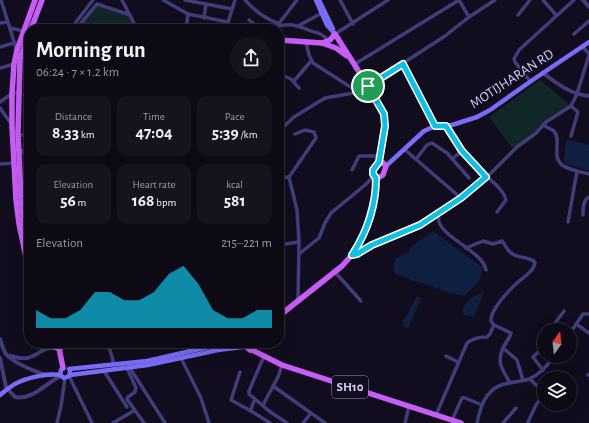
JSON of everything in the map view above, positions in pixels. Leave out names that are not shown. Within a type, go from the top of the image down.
[{"type":"main road","points":[[30,24],[37,0]]},
{"type":"main road","points":[[29,24],[37,0]]},
{"type":"main road","points":[[33,24],[42,0]]},
{"type":"main road","points":[[316,0],[327,25],[334,33]]},
{"type":"main road","points":[[284,312],[342,266],[352,255],[364,234],[375,193],[375,177],[373,170],[380,159],[385,133],[385,119],[379,104],[334,33],[319,0]]},
{"type":"main road","points":[[325,42],[334,33]]},
{"type":"main road","points":[[24,37],[17,50],[14,64],[18,134],[16,200],[24,247]]},
{"type":"main road","points":[[24,37],[15,70],[14,137],[18,207],[24,237]]},
{"type":"main road","points":[[284,40],[325,42],[349,57]]},
{"type":"main road","name":"MOTIJHARAN RD","points":[[386,166],[419,134],[435,126],[452,125],[477,117],[490,110],[530,81],[589,42]]},
{"type":"main road","points":[[24,44],[15,93],[12,126],[24,214]]},
{"type":"main road","points":[[375,177],[378,178],[383,175],[386,166],[380,159]]},
{"type":"main road","points":[[59,348],[65,373]]},
{"type":"main road","points":[[65,373],[128,368],[206,348]]},
{"type":"main road","points":[[168,359],[181,358],[224,348]]},
{"type":"main road","name":"SH10","points":[[255,348],[264,356],[282,365],[461,423]]},
{"type":"main road","points":[[0,395],[12,386],[24,380],[114,364],[148,363]]},
{"type":"street","points":[[1,0],[20,59]]},
{"type":"street","points":[[75,24],[93,0]]},
{"type":"street","points":[[122,0],[134,24]]},
{"type":"street","points":[[163,0],[188,14],[228,22],[235,0]]},
{"type":"street","points":[[188,0],[232,9]]},
{"type":"street","points":[[245,0],[251,8],[275,24]]},
{"type":"street","points":[[278,24],[297,0]]},
{"type":"street","points":[[340,0],[353,24]]},
{"type":"street","points":[[334,33],[353,24],[388,0]]},
{"type":"street","points":[[355,64],[459,0],[469,17]]},
{"type":"street","points":[[284,126],[294,117],[325,98],[356,94],[370,88],[495,0]]},
{"type":"street","points":[[518,15],[530,0]]},
{"type":"street","points":[[543,0],[556,16]]},
{"type":"street","points":[[530,81],[515,62],[514,59],[516,55],[574,0]]},
{"type":"street","points":[[583,0],[589,7]]},
{"type":"street","points":[[80,24],[97,4],[130,15]]},
{"type":"street","points":[[204,18],[206,4]]},
{"type":"street","points":[[187,24],[188,14]]},
{"type":"street","points":[[298,26],[322,14]]},
{"type":"street","points":[[248,20],[253,24]]},
{"type":"street","points":[[574,34],[589,21]]},
{"type":"street","points":[[0,23],[8,22]]},
{"type":"street","points":[[284,24],[298,26],[318,33],[326,38],[325,42]]},
{"type":"street","points":[[10,28],[24,31]]},
{"type":"street","points":[[306,42],[311,61],[352,88],[356,94]]},
{"type":"street","points":[[0,47],[14,43]]},
{"type":"street","points":[[352,255],[420,225],[439,213],[461,198],[486,177],[517,147],[536,133],[546,122],[571,106],[577,94],[589,55],[582,46]]},
{"type":"street","points":[[294,81],[311,61]]},
{"type":"street","points":[[0,68],[14,64]]},
{"type":"street","points":[[403,64],[435,126]]},
{"type":"street","points":[[543,73],[555,83],[577,94],[589,96]]},
{"type":"street","points":[[284,76],[294,81],[299,88]]},
{"type":"street","points":[[0,102],[15,93]]},
{"type":"street","points":[[571,106],[578,112],[571,136]]},
{"type":"street","points":[[0,108],[18,134],[24,135]]},
{"type":"street","points":[[543,125],[554,131],[556,134],[557,159],[560,163],[577,171],[589,174]]},
{"type":"street","points":[[446,126],[462,151],[486,177],[502,191],[505,197],[505,203],[497,212]]},
{"type":"street","points":[[295,134],[305,130],[314,132],[316,138],[289,177],[297,210],[299,242],[298,300]]},
{"type":"street","points":[[416,159],[430,143],[438,147],[452,158],[469,178]]},
{"type":"street","points":[[18,148],[24,154]]},
{"type":"street","points":[[404,149],[461,198]]},
{"type":"street","points":[[452,158],[462,151]]},
{"type":"street","points":[[352,170],[359,156],[380,159]]},
{"type":"street","points":[[0,164],[17,163]]},
{"type":"street","points":[[568,222],[577,171]]},
{"type":"street","points":[[284,178],[289,177]]},
{"type":"street","points":[[299,254],[319,238],[331,213],[375,177]]},
{"type":"street","points":[[583,215],[584,202],[589,197]]},
{"type":"street","points":[[439,213],[439,222],[442,226],[483,262],[486,270]]},
{"type":"street","points":[[466,248],[483,241],[493,244],[502,241],[509,252],[517,256],[529,258],[535,262],[532,269],[516,283],[491,315],[491,321],[494,325],[510,333],[510,336],[500,355],[500,363],[510,383]]},
{"type":"street","points":[[284,244],[299,242]]},
{"type":"street","points":[[334,271],[360,301]]},
{"type":"street","points":[[555,323],[564,311]]},
{"type":"street","points":[[577,323],[583,314],[589,314]]},
{"type":"street","points":[[436,415],[467,343],[472,339],[488,337],[494,325]]},
{"type":"street","points":[[577,325],[589,333]]},
{"type":"street","points":[[0,339],[6,354],[20,363],[50,375]]},
{"type":"street","points":[[6,354],[18,358],[28,358],[46,348]]},
{"type":"street","points":[[109,348],[114,364]]},
{"type":"street","points":[[503,348],[517,360],[523,380]]},
{"type":"street","points":[[537,353],[533,357],[537,362]]},
{"type":"street","points":[[264,356],[249,390],[249,394],[287,423]]},
{"type":"street","points":[[446,356],[458,362]]},
{"type":"street","points":[[0,358],[6,387],[15,398],[22,398],[34,394],[65,373]]},
{"type":"street","points":[[181,358],[201,398],[209,423]]},
{"type":"street","points":[[538,363],[543,370]]},
{"type":"street","points":[[476,423],[482,405],[492,389],[501,385],[530,379],[543,370],[548,363]]},
{"type":"street","points":[[263,405],[274,386],[282,365]]},
{"type":"street","points":[[128,368],[136,388],[135,392],[127,399],[144,423]]},
{"type":"street","points":[[128,368],[165,423]]},
{"type":"street","points":[[104,370],[127,407]]},
{"type":"street","points":[[240,372],[232,400],[270,423]]},
{"type":"street","points":[[57,423],[61,406],[65,373]]},
{"type":"street","points":[[65,373],[92,423]]},
{"type":"street","points":[[530,379],[537,386]]},
{"type":"street","points":[[274,386],[325,423]]},
{"type":"street","points":[[451,419],[462,398],[466,398],[482,405]]},
{"type":"street","points":[[251,411],[255,399]]},
{"type":"street","points":[[528,422],[537,404]]},
{"type":"street","points":[[405,423],[409,406]]},
{"type":"street","points":[[503,423],[516,408]]},
{"type":"street","points":[[113,423],[135,410]]},
{"type":"street","points":[[303,423],[311,413]]},
{"type":"green space","points":[[97,6],[129,17],[132,24],[82,24]]},
{"type":"green space","points":[[540,80],[570,105],[545,120],[534,132],[513,149],[489,117]]},
{"type":"water","points":[[569,140],[589,145],[589,171],[566,164],[564,161],[566,141]]},
{"type":"water","points":[[433,231],[482,267],[479,280],[464,296],[450,293],[395,274],[394,262],[400,256],[408,253],[412,246]]},
{"type":"water","points":[[483,292],[484,293],[474,317],[464,315],[464,307],[468,301]]},
{"type":"water","points":[[416,297],[420,297],[421,299],[408,329],[403,326],[403,322]]},
{"type":"route","points":[[403,64],[435,126],[446,126],[462,151],[486,177],[461,198],[420,225],[352,255],[364,234],[370,212],[376,186],[376,178],[373,174],[373,170],[379,162],[385,133],[384,114],[368,86],[403,64]]}]
